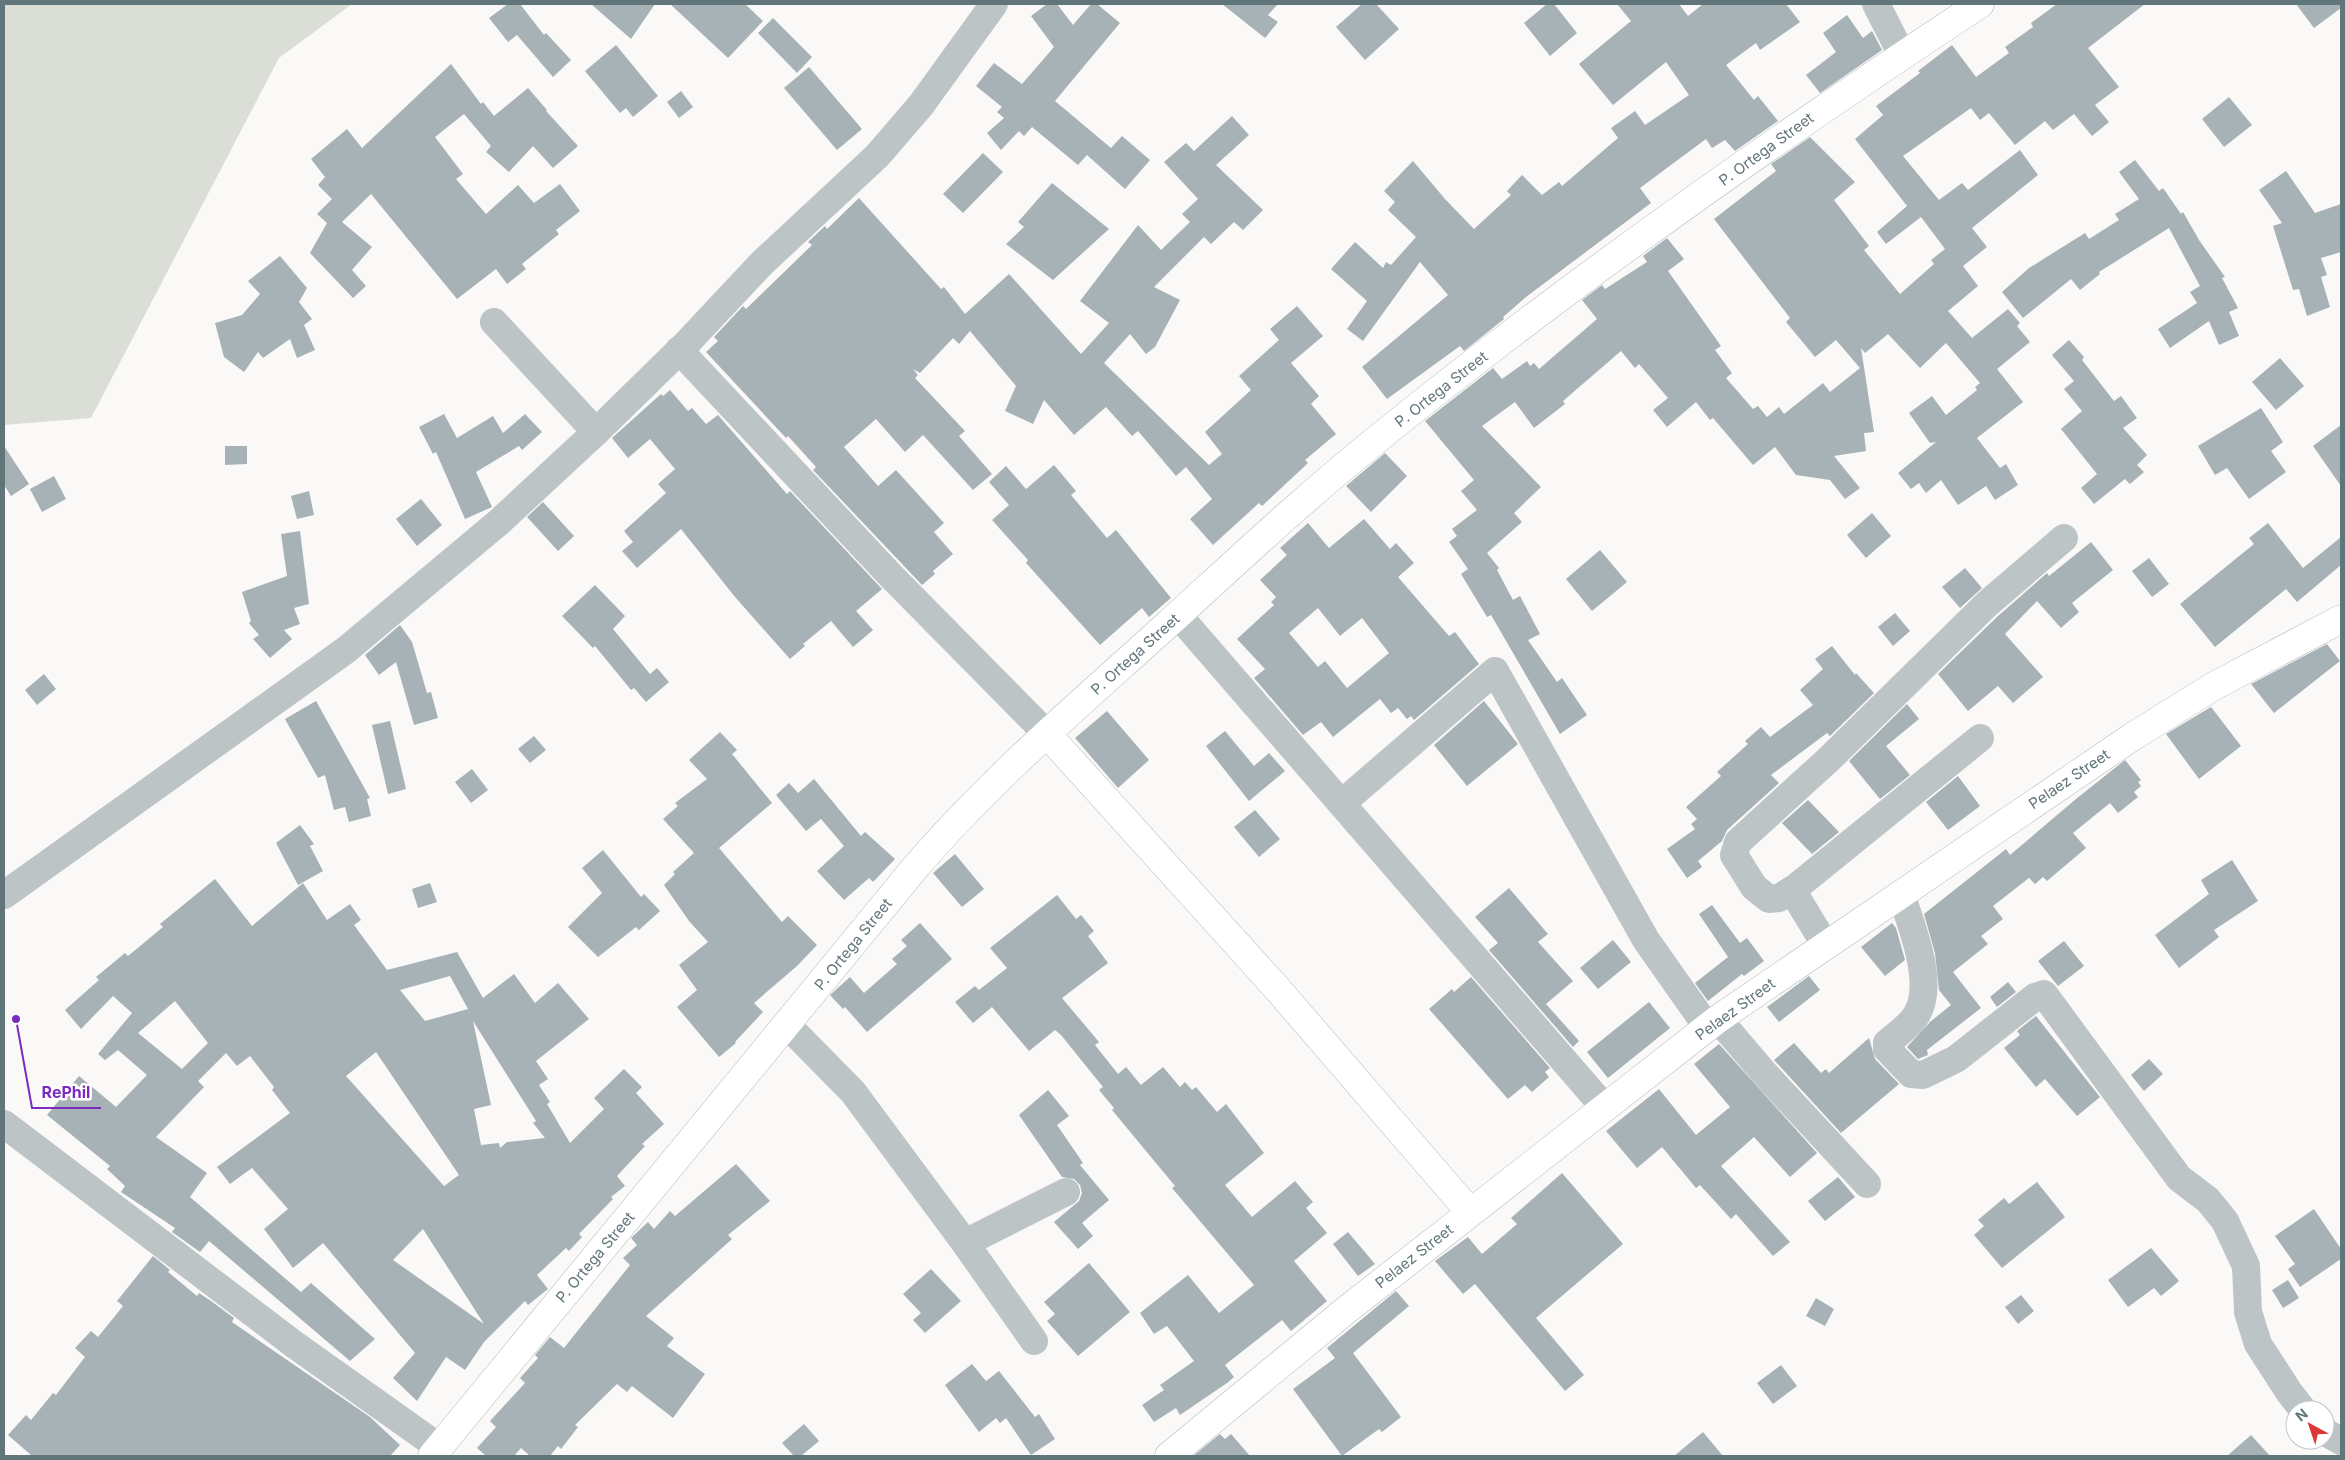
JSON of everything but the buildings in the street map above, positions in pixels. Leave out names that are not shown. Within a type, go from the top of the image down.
[{"type":"street","points":[[4,895],[346,650],[500,522],[596,432],[679,350],[762,263],[877,156],[921,105],[994,4]]},
{"type":"street","points":[[1876,4],[1902,55]]},
{"type":"street","name":"P. Ortega Street","points":[[441,1453],[946,831],[984,792],[1178,615],[1374,441],[1580,281],[1811,116],[1980,4]]},
{"type":"street","points":[[494,322],[596,432]]},
{"type":"street","points":[[679,350],[891,576],[1047,734],[1274,985],[1470,1212]]},
{"type":"street","points":[[1980,738],[1792,890],[1779,898],[1769,899],[1762,895],[1754,887],[1734,856],[1738,842],[1828,760],[1987,604],[2064,538]]},
{"type":"street","points":[[1178,615],[1605,1108]]},
{"type":"street","name":"Pelaez Street","points":[[1169,1456],[1344,1311],[1713,1024],[2132,737],[2214,686],[2341,618]]},
{"type":"street","points":[[1342,803],[1495,671],[1646,940],[1713,1024],[1765,1074],[1867,1184]]},
{"type":"street","points":[[1792,890],[1826,946]]},
{"type":"street","points":[[1901,894],[1918,946],[1923,1000],[1915,1017],[1887,1043],[1887,1049],[1911,1074],[1924,1075],[1956,1059],[2035,997],[2044,994],[2179,1178],[2208,1200],[2225,1220],[2246,1266],[2248,1312],[2258,1344],[2295,1400]]},
{"type":"street","points":[[788,1025],[853,1092],[965,1243],[1034,1342]]},
{"type":"street","points":[[4,1124],[441,1453]]},
{"type":"street","points":[[965,1243],[1066,1192]]},
{"type":"shaded area","points":[[4,4],[352,4],[279,58],[91,418],[4,425]]},
{"type":"place","name":"RePhil","points":[[16,1019]]}]
